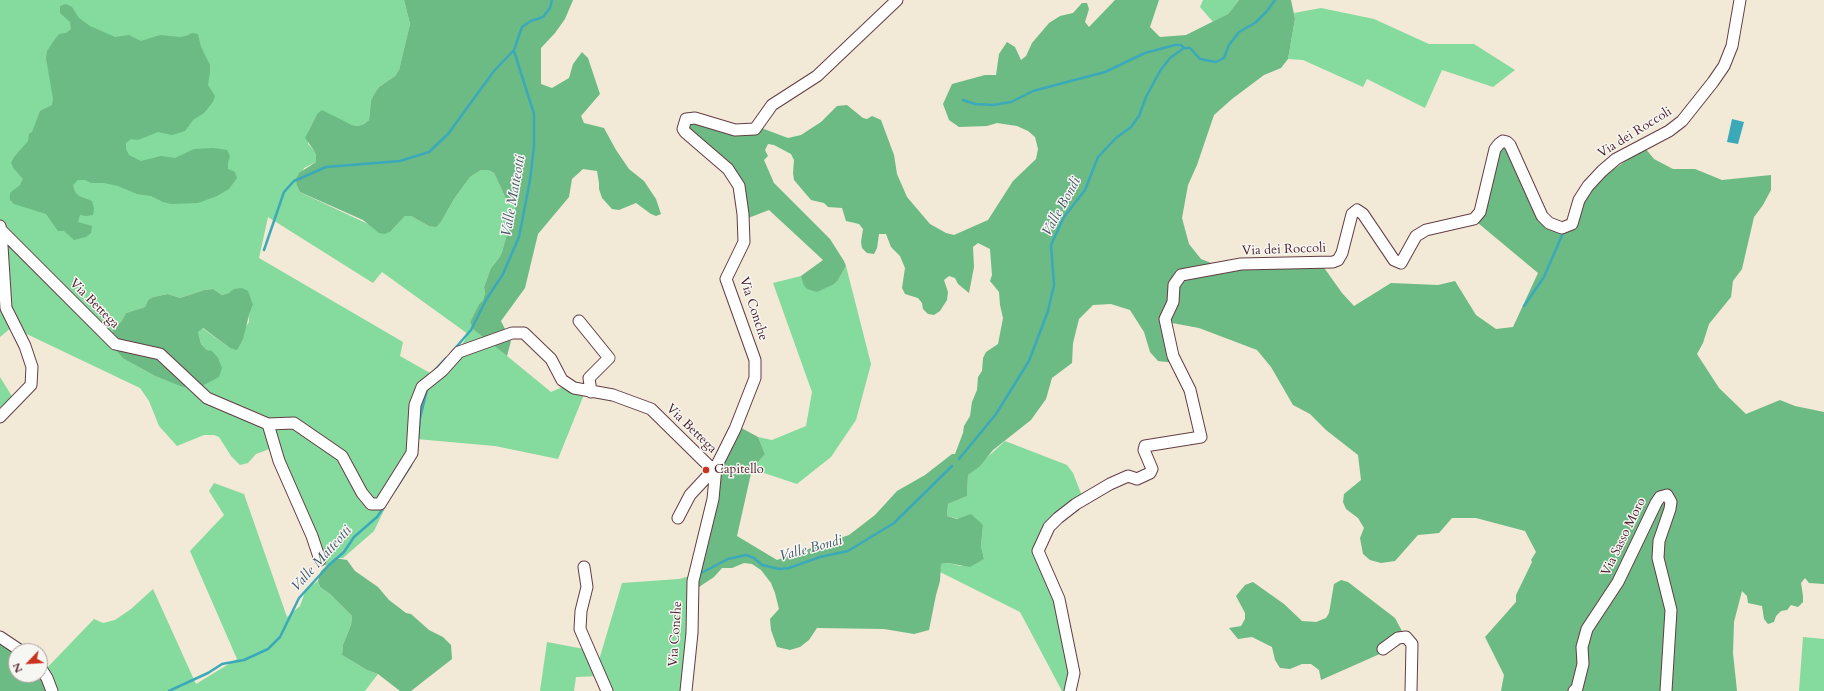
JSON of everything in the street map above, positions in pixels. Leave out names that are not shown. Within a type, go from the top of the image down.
[{"type":"street","name":"Via Conche","points":[[686,691],[692,633],[693,581],[713,499],[716,467],[735,429],[755,378],[755,360],[726,279],[744,242],[743,214],[739,186],[728,169],[685,132],[683,129],[686,119],[695,118],[735,130],[755,129],[772,106],[817,76],[897,0]]},
{"type":"street","name":"Via dei Roccoli","points":[[1070,691],[1074,673],[1059,599],[1038,552],[1049,527],[1076,504],[1116,481],[1128,476],[1137,479],[1150,473],[1152,469],[1144,450],[1145,446],[1201,437],[1190,390],[1173,356],[1165,319],[1172,302],[1174,285],[1181,275],[1241,264],[1333,262],[1338,260],[1342,253],[1352,214],[1357,210],[1363,214],[1394,260],[1401,263],[1416,236],[1426,230],[1441,225],[1474,219],[1480,212],[1496,149],[1503,141],[1510,145],[1542,216],[1549,223],[1562,228],[1572,224],[1579,200],[1588,186],[1602,171],[1616,160],[1669,131],[1682,121],[1724,66],[1732,46],[1740,0]]},
{"type":"street","name":"Via Bettega","points":[[1,228],[115,344],[160,354],[207,398],[268,424],[294,423],[342,456],[362,493],[371,504],[380,504],[412,453],[415,404],[422,387],[442,371],[459,352],[512,333],[524,333],[551,359],[562,380],[574,388],[613,395],[651,409],[709,466],[716,467]]},
{"type":"street","name":"Via Bettega","points":[[0,417],[31,384],[32,367],[25,346],[6,308],[1,228]]},
{"type":"street","points":[[579,321],[609,358],[589,378],[591,392]]},
{"type":"street","points":[[268,424],[279,461],[312,536],[320,560]]},
{"type":"street","points":[[678,518],[690,495],[716,467]]},
{"type":"street","name":"Via Sasso Moro","points":[[1574,691],[1578,688],[1583,664],[1582,647],[1587,629],[1618,582],[1656,503],[1660,497],[1667,495],[1670,497],[1670,509],[1658,540],[1658,558],[1671,610],[1666,691]]},
{"type":"street","points":[[584,567],[587,587],[581,611],[580,629],[607,691]]},
{"type":"street","points":[[0,637],[9,643]]},
{"type":"street","points":[[1384,650],[1398,638],[1406,637],[1412,644],[1411,691]]},
{"type":"street","points":[[48,681],[52,691]]},
{"type":"green space","points":[[0,0],[404,0],[410,24],[399,70],[395,76],[379,87],[371,100],[369,120],[364,124],[358,126],[352,125],[333,117],[328,113],[317,114],[308,132],[308,144],[316,155],[316,162],[304,168],[297,186],[300,192],[306,195],[368,224],[391,231],[405,216],[411,216],[429,226],[441,222],[454,199],[470,177],[481,170],[488,170],[494,173],[508,203],[515,206],[502,252],[491,268],[484,287],[485,293],[483,300],[479,304],[470,322],[473,328],[551,392],[567,385],[585,392],[558,459],[495,446],[416,439],[374,531],[343,558],[335,558],[326,567],[310,516],[272,448],[256,454],[248,463],[240,465],[231,456],[219,437],[214,435],[204,435],[177,446],[159,426],[149,401],[140,388],[12,327],[0,337]],"holes":[[[268,217],[373,283],[382,272],[468,334],[455,357],[437,377],[400,356],[403,342],[259,258]],[[213,289],[222,295],[229,293],[253,305],[249,315],[249,322],[230,348],[202,328],[198,332],[201,344],[207,350],[188,388],[155,376],[124,359],[115,326],[121,322],[126,313],[145,307],[148,300],[153,297],[168,294],[180,298],[204,290]]]},
{"type":"green space","points":[[404,0],[573,0],[565,19],[555,33],[541,48],[541,84],[552,88],[569,78],[573,64],[582,52],[588,58],[600,94],[581,116],[584,123],[604,128],[616,150],[629,169],[644,181],[656,199],[661,214],[656,216],[651,214],[636,203],[619,210],[612,209],[602,198],[599,189],[597,171],[583,169],[572,179],[569,197],[538,234],[525,288],[501,321],[511,341],[507,356],[473,329],[470,322],[479,304],[483,300],[485,293],[484,287],[491,268],[502,252],[515,206],[508,203],[494,173],[488,170],[481,170],[470,177],[454,199],[441,222],[436,227],[429,226],[411,216],[405,216],[391,231],[385,234],[379,233],[363,220],[300,192],[297,186],[296,179],[299,173],[316,162],[316,155],[305,138],[317,114],[322,110],[352,125],[358,126],[364,124],[369,120],[371,100],[375,93],[379,87],[395,76],[399,70],[410,24]]},
{"type":"green space","points":[[1115,0],[1159,0],[1150,27],[1160,37],[1186,35],[1228,14],[1239,0],[1291,0],[1295,19],[1288,59],[1281,68],[1264,75],[1232,99],[1214,115],[1197,165],[1188,185],[1182,218],[1189,244],[1201,259],[1221,267],[1320,262],[1342,293],[1354,306],[1391,283],[1438,285],[1455,281],[1476,315],[1496,329],[1513,327],[1538,273],[1472,218],[1478,216],[1502,137],[1538,208],[1559,228],[1569,228],[1579,201],[1601,178],[1645,148],[1654,159],[1673,169],[1695,169],[1722,180],[1771,175],[1771,190],[1763,205],[1754,217],[1742,269],[1733,281],[1731,297],[1709,324],[1703,343],[1697,354],[1719,388],[1746,414],[1780,400],[1795,406],[1824,412],[1824,584],[1809,583],[1805,578],[1801,583],[1803,602],[1798,607],[1791,605],[1787,610],[1781,611],[1776,616],[1774,622],[1768,624],[1764,619],[1762,606],[1748,603],[1747,596],[1742,591],[1734,622],[1733,653],[1737,691],[1501,691],[1504,675],[1485,637],[1516,602],[1516,595],[1536,552],[1525,531],[1476,518],[1452,518],[1439,533],[1418,535],[1395,561],[1381,563],[1370,560],[1363,554],[1360,538],[1364,528],[1358,518],[1346,509],[1343,502],[1344,494],[1361,480],[1358,455],[1326,430],[1310,414],[1293,405],[1271,367],[1257,350],[1199,328],[1172,323],[1175,363],[1158,361],[1150,352],[1144,332],[1130,310],[1111,304],[1093,305],[1079,319],[1073,343],[1072,363],[1052,378],[1046,399],[1031,420],[993,450],[980,466],[968,475],[967,496],[948,504],[947,516],[957,519],[971,514],[983,525],[981,546],[984,559],[970,567],[948,563],[941,564],[940,581],[929,630],[914,634],[884,629],[817,628],[809,640],[800,647],[790,650],[777,647],[771,630],[770,619],[779,609],[775,593],[771,583],[761,570],[752,564],[744,563],[732,568],[722,568],[714,577],[693,591],[704,514],[714,468],[736,425],[758,437],[765,454],[752,469],[737,536],[777,560],[849,535],[875,515],[897,491],[925,475],[952,454],[955,454],[964,426],[970,416],[972,402],[977,390],[978,377],[982,371],[983,358],[986,352],[998,344],[1003,318],[999,292],[990,281],[992,275],[990,249],[978,243],[973,247],[974,267],[969,293],[958,284],[955,278],[949,276],[944,280],[948,292],[947,300],[940,311],[934,315],[928,314],[923,309],[922,303],[918,298],[905,294],[902,288],[905,268],[900,256],[891,247],[886,234],[879,234],[877,248],[874,254],[867,253],[862,248],[861,242],[863,229],[859,224],[846,221],[842,208],[828,207],[824,203],[811,200],[794,180],[794,160],[791,154],[774,145],[768,144],[765,150],[768,156],[764,160],[774,183],[830,239],[846,266],[834,284],[817,292],[807,289],[803,284],[801,276],[823,260],[769,210],[743,220],[736,184],[724,157],[687,135],[686,116],[744,127],[756,126],[788,138],[801,135],[821,122],[837,106],[847,105],[863,118],[867,119],[872,116],[881,120],[894,155],[897,174],[907,197],[930,224],[946,233],[954,235],[988,220],[1013,181],[1036,159],[1038,149],[1035,137],[1028,131],[1017,126],[997,123],[987,126],[959,127],[949,120],[943,104],[952,84],[985,75],[996,75],[999,54],[1007,42],[1015,47],[1021,60],[1026,56],[1032,43],[1049,23],[1060,16],[1073,13],[1082,3],[1087,3],[1089,9],[1085,22],[1089,27]]},
{"type":"green space","points":[[1203,0],[1239,0],[1228,14],[1213,22],[1200,7]]},
{"type":"green space","points":[[66,4],[72,7],[79,18],[90,26],[115,37],[129,35],[141,41],[160,35],[180,37],[192,33],[198,34],[201,47],[210,65],[208,85],[215,96],[213,102],[204,113],[193,120],[185,131],[172,135],[158,132],[138,140],[131,139],[126,143],[126,149],[129,155],[141,161],[161,156],[175,158],[194,149],[214,148],[227,150],[230,156],[228,169],[235,172],[237,178],[229,189],[217,196],[198,203],[171,204],[151,196],[137,194],[118,186],[78,180],[73,185],[75,192],[79,196],[92,201],[94,208],[93,215],[80,215],[78,222],[92,226],[91,233],[86,237],[74,240],[64,231],[58,231],[46,214],[14,204],[10,200],[10,193],[20,185],[23,179],[11,163],[14,157],[28,141],[29,134],[32,132],[40,111],[52,105],[53,99],[46,58],[47,51],[59,34],[66,33],[71,29],[70,22],[60,13],[60,6]]},
{"type":"green space","points":[[1321,8],[1374,19],[1429,44],[1474,44],[1515,70],[1493,87],[1442,70],[1425,108],[1367,79],[1363,87],[1303,60],[1288,59],[1295,19],[1294,13]]},
{"type":"green space","points":[[846,266],[871,364],[856,420],[831,457],[797,484],[752,469],[765,454],[758,437],[772,440],[806,426],[812,392],[773,283],[801,276],[803,284],[838,280]]},
{"type":"green space","points":[[242,288],[248,291],[253,305],[243,339],[237,350],[230,348],[203,328],[198,332],[201,344],[207,350],[212,351],[218,358],[222,368],[219,377],[200,387],[183,387],[155,376],[124,359],[109,340],[115,326],[121,322],[126,313],[145,307],[148,300],[153,297],[168,294],[180,298],[204,290],[213,289],[222,295],[229,293],[234,289]]},
{"type":"green space","points":[[0,377],[13,398],[0,413]]},
{"type":"green space","points":[[1005,441],[1067,465],[1073,473],[1084,501],[1071,505],[1035,559],[1060,602],[1069,679],[1066,691],[1062,691],[1020,612],[940,572],[941,564],[948,563],[961,566],[984,559],[981,546],[983,525],[947,516],[948,504],[967,496],[968,475]]},
{"type":"green space","points":[[214,483],[244,494],[287,617],[300,606],[306,589],[318,581],[320,587],[330,594],[352,616],[351,625],[343,645],[342,655],[367,670],[378,674],[365,691],[51,691],[48,682],[48,667],[94,619],[103,623],[115,620],[131,609],[153,589],[196,684],[237,659],[190,551],[224,515],[209,491]]},
{"type":"green space","points":[[335,558],[347,560],[355,571],[378,587],[389,600],[406,613],[411,614],[429,630],[443,637],[451,645],[452,659],[411,691],[400,691],[378,674],[367,670],[342,655],[343,645],[351,625],[352,616],[330,594],[320,587],[318,581],[321,571]]},
{"type":"green space","points":[[694,575],[685,691],[610,691],[598,676],[576,677],[574,691],[540,691],[547,642],[584,649],[591,659],[599,660],[622,583],[679,579]]},
{"type":"green space","points":[[1341,580],[1348,582],[1395,618],[1403,633],[1400,645],[1321,680],[1319,670],[1311,664],[1302,664],[1290,669],[1280,668],[1275,660],[1272,647],[1252,637],[1238,639],[1229,628],[1241,626],[1245,619],[1245,613],[1236,596],[1245,585],[1253,582],[1284,604],[1302,621],[1316,622],[1326,618],[1329,613],[1334,584]]},
{"type":"green space","points":[[0,633],[9,643],[8,683],[46,683],[51,691],[0,691]]},
{"type":"green space","points":[[1803,637],[1824,639],[1824,691],[1799,691]]},
{"type":"water","points":[[1732,119],[1744,122],[1738,144],[1727,142]]},
{"type":"waterway","name":"Valle Matteotti","points":[[264,250],[284,192],[294,181],[326,167],[400,161],[429,152],[448,134],[494,71],[514,50],[522,27],[531,21],[543,17],[550,8],[552,0]]},
{"type":"waterway","name":"Valle Bondi","points":[[959,459],[996,414],[1029,361],[1048,311],[1054,285],[1051,245],[1064,217],[1085,190],[1098,157],[1116,138],[1131,127],[1139,116],[1146,97],[1160,71],[1170,58],[1184,48],[1190,48],[1200,59],[1216,62],[1224,58],[1229,45],[1239,32],[1255,23],[1275,0]]},
{"type":"waterway","points":[[963,100],[975,104],[993,105],[1011,102],[1033,91],[1105,72],[1145,53],[1175,45],[1181,45],[1184,48]]},
{"type":"waterway","name":"Valle Matteotti","points":[[451,353],[471,330],[486,300],[503,274],[519,237],[530,180],[534,146],[534,114],[514,51]]},
{"type":"waterway","points":[[1524,306],[1544,277],[1563,233]]},
{"type":"waterway","name":"Valle Matteotti","points":[[434,371],[446,358]]},
{"type":"waterway","name":"Valle Matteotti","points":[[418,438],[420,418],[427,390]]},
{"type":"waterway","name":"Valle Matteotti","points":[[395,490],[411,465]]},
{"type":"waterway","name":"Valle Bondi","points":[[701,573],[728,559],[746,555],[754,558],[762,565],[779,569],[789,568],[820,557],[848,551],[894,523],[952,466]]},
{"type":"waterway","name":"Valle Matteotti","points":[[169,691],[208,673],[222,664],[244,660],[268,649],[280,637],[299,598],[329,565],[344,552],[354,537],[377,517],[384,507]]},
{"type":"place","name":"Capitello","points":[[706,470]]}]
